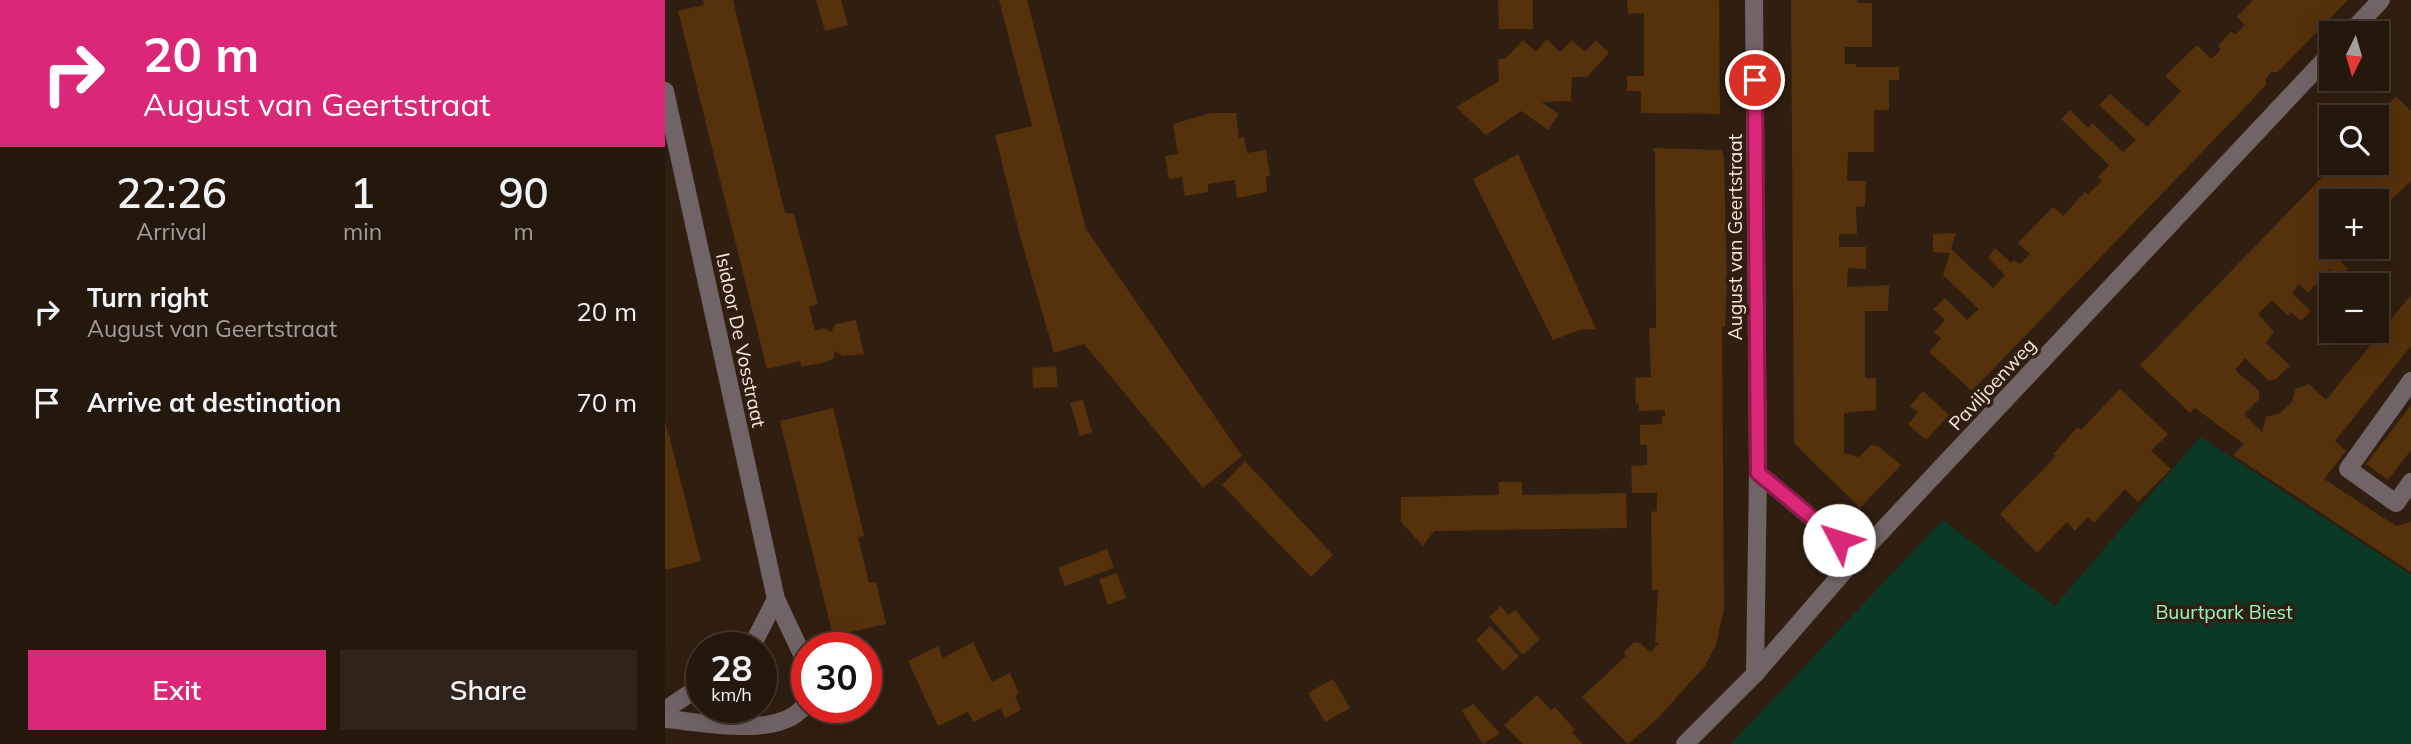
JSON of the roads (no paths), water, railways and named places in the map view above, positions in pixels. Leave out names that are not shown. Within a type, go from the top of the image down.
[{"type":"street","name":"August van Geertstraat","points":[[1754,0],[1758,473],[1755,674]]},
{"type":"street","points":[[2361,21],[2381,0]]},
{"type":"street","name":"Paviljoenweg","points":[[1685,744],[1755,674],[1859,557],[2319,66]]},
{"type":"street","name":"Isidoor De Vosstraat","points":[[665,91],[776,599],[792,632]]},
{"type":"street","points":[[2411,381],[2348,469],[2396,503],[2411,482]]},
{"type":"street","points":[[1758,473],[1859,557]]},
{"type":"street","points":[[759,632],[776,599]]},
{"type":"street","points":[[665,710],[686,696]]},
{"type":"street","points":[[665,719],[755,727],[791,718]]},
{"type":"park label","name":"Buurtpark Biest","points":[[2224,612]]}]
